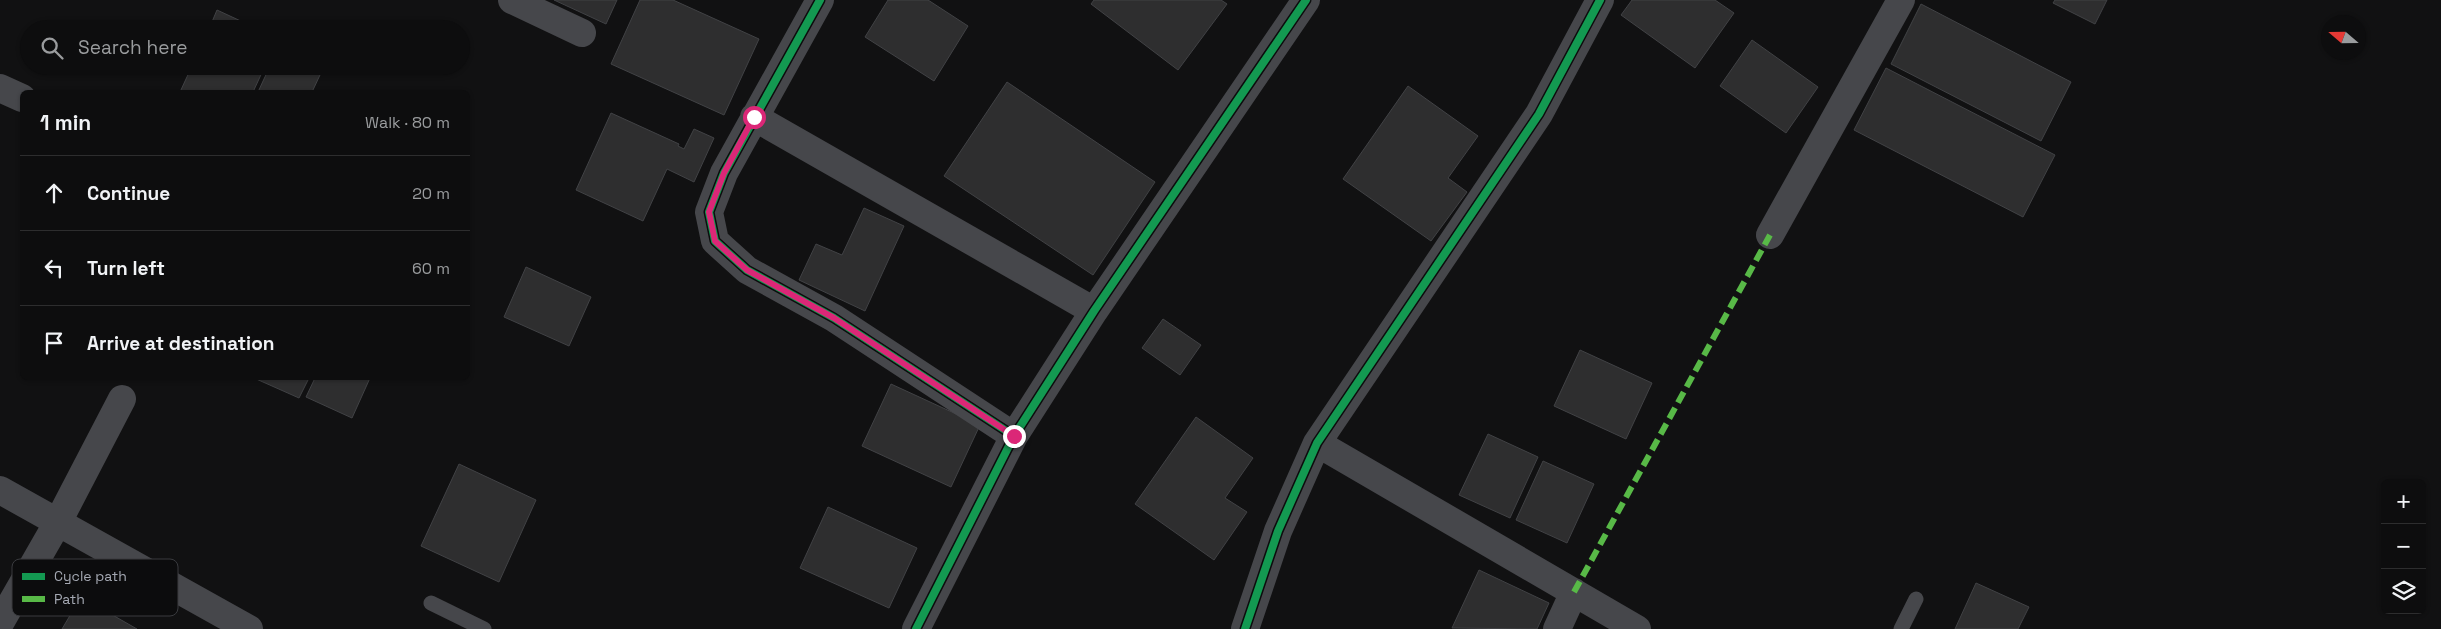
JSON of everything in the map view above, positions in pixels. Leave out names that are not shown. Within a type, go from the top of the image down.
[{"type":"street","points":[[512,0],[582,33]]},
{"type":"street","points":[[820,0],[724,173],[709,212],[715,241],[747,270],[834,318],[1014,436]]},
{"type":"street","points":[[916,629],[1014,436],[1094,311],[1306,0]]},
{"type":"street","points":[[1245,629],[1278,531],[1317,443],[1539,114],[1600,0]]},
{"type":"street","points":[[1770,235],[1901,0]]},
{"type":"street","points":[[0,88],[20,97]]},
{"type":"street","points":[[754,117],[1094,311]]},
{"type":"street","points":[[37,559],[122,399]]},
{"type":"street","points":[[1317,443],[1637,629]]},
{"type":"street","points":[[0,490],[124,559]]},
{"type":"street","points":[[178,589],[249,629]]},
{"type":"street","points":[[1557,629],[1574,592]]},
{"type":"street","points":[[0,623],[12,602]]},
{"type":"lane","points":[[1901,629],[1916,599]]},
{"type":"lane","points":[[431,603],[484,629]]},
{"type":"building","points":[[554,0],[617,0],[606,24]]},
{"type":"building","points":[[640,0],[673,0],[759,39],[724,115],[611,64]]},
{"type":"building","points":[[888,0],[928,0],[968,26],[934,81],[865,37]]},
{"type":"building","points":[[1094,0],[1221,0],[1227,4],[1178,70],[1091,4]]},
{"type":"building","points":[[1632,0],[1715,0],[1734,13],[1695,68],[1621,15]]},
{"type":"building","points":[[2055,0],[2107,0],[2095,24],[2053,3]]},
{"type":"building","points":[[1921,4],[2071,82],[2041,141],[1891,64]]},
{"type":"building","points":[[217,10],[239,20],[213,20]]},
{"type":"building","points":[[1752,40],[1818,87],[1786,133],[1720,86]]},
{"type":"building","points":[[1886,68],[2055,155],[2023,217],[1854,130]]},
{"type":"building","points":[[188,75],[261,75],[254,90],[181,90]]},
{"type":"building","points":[[266,75],[320,75],[313,90],[259,90]]},
{"type":"building","points":[[1007,82],[1155,182],[1093,275],[944,176]]},
{"type":"building","points":[[1408,86],[1478,136],[1448,178],[1467,192],[1431,241],[1343,179]]},
{"type":"building","points":[[611,113],[679,144],[678,146],[684,149],[694,129],[714,138],[694,182],[667,169],[643,221],[576,190]]},
{"type":"building","points":[[864,208],[904,226],[865,311],[799,280],[816,244],[842,255]]},
{"type":"building","points":[[526,267],[591,297],[569,346],[504,317]]},
{"type":"building","points":[[1163,319],[1201,345],[1180,375],[1142,348]]},
{"type":"building","points":[[1580,350],[1652,383],[1626,439],[1554,406]]},
{"type":"building","points":[[258,380],[308,380],[299,398]]},
{"type":"building","points":[[314,380],[369,380],[352,418],[306,397]]},
{"type":"building","points":[[891,384],[980,425],[951,487],[862,446]]},
{"type":"building","points":[[1196,417],[1253,458],[1225,498],[1247,512],[1214,560],[1135,504]]},
{"type":"building","points":[[1488,434],[1538,457],[1510,518],[1459,495]]},
{"type":"building","points":[[1543,461],[1594,484],[1567,543],[1516,520]]},
{"type":"building","points":[[459,464],[536,500],[499,582],[421,546]]},
{"type":"building","points":[[828,507],[917,548],[889,608],[800,568]]},
{"type":"building","points":[[1479,570],[1549,603],[1537,629],[1452,628]]},
{"type":"building","points":[[1976,583],[2029,607],[2018,629],[1955,629]]},
{"type":"building","points":[[70,616],[114,616],[137,629],[62,629]]},
{"type":"marked path","points":[[1574,592],[1770,235]]},
{"type":"cycle path","points":[[820,0],[724,173],[709,212],[715,241],[747,270],[834,318],[1014,436]]},
{"type":"cycle path","points":[[916,629],[1014,436],[1094,311],[1306,0]]},
{"type":"cycle path","points":[[1245,629],[1278,531],[1317,443],[1539,114],[1600,0]]},
{"type":"route","points":[[754,117],[724,173],[709,212],[715,241],[747,270],[834,318],[1014,436]]}]
